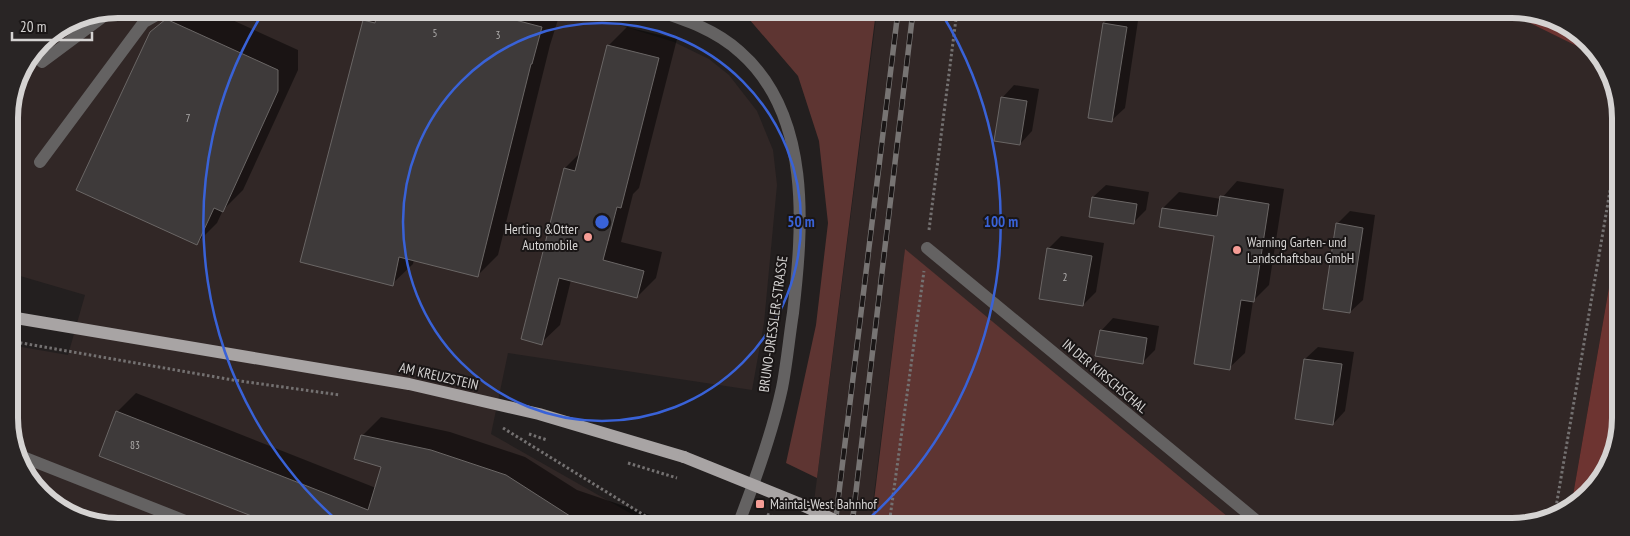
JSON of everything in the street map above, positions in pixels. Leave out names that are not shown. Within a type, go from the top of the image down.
[{"type":"main road","name":"AM KREUZSTEIN","points":[[18,317],[409,384],[539,414],[684,457],[758,486],[829,518]]},
{"type":"street","points":[[40,162],[144,22],[151,18]]},
{"type":"street","name":"BRUNO-DRESSLER-STRASSE","points":[[679,18],[717,34],[741,52],[756,69],[782,112],[798,170],[799,243],[795,295],[782,388],[750,495],[741,518]]},
{"type":"street","points":[[42,62],[100,19]]},
{"type":"street","name":"IN DER KIRSCHSCHAL","points":[[927,248],[1253,518]]},
{"type":"street","points":[[26,458],[177,518]]},
{"type":"path","points":[[890,518],[956,18]]},
{"type":"path","points":[[1556,508],[1612,179]]},
{"type":"path","points":[[18,342],[233,380],[349,396]]},
{"type":"path","points":[[548,440],[500,426],[649,518]]},
{"type":"path","points":[[623,462],[681,479]]},
{"type":"shaded area","points":[[105,18],[588,18],[603,20],[674,42],[709,59],[729,75],[757,111],[773,150],[777,185],[764,323],[752,390],[508,353],[491,434],[639,518],[105,518],[79,511],[57,498],[42,484],[34,474],[23,451],[18,425],[18,346],[68,355],[85,295],[18,275],[18,111],[19,98],[25,79],[42,52],[62,34],[73,28]]},
{"type":"shaded area","points":[[875,18],[817,478],[786,463],[816,325],[828,223],[819,141],[798,76],[749,19]]},
{"type":"shaded area","points":[[876,18],[1520,18],[1586,50],[1596,62],[1607,85],[1612,111],[1612,270],[1572,498],[1568,502],[1545,513],[1519,518],[1229,518],[905,250],[871,518],[812,518]]},
{"type":"shaded area","points":[[1520,18],[1551,25],[1573,38],[1587,51]]},
{"type":"shaded area","points":[[905,249],[1229,518],[872,518]]},
{"type":"shaded area","points":[[1612,270],[1612,431],[1607,451],[1596,474],[1572,498]]},
{"type":"building","points":[[376,18],[508,18],[542,27],[478,277],[399,257],[393,286],[300,262],[363,20],[375,23]]},
{"type":"building","points":[[166,19],[278,70],[278,91],[223,212],[214,208],[197,245],[76,190],[150,32]]},
{"type":"building","points":[[1103,23],[1127,27],[1112,122],[1088,118]]},
{"type":"building","points":[[607,45],[659,58],[621,208],[617,207],[603,260],[644,271],[637,298],[559,278],[542,345],[521,339],[564,168],[575,171]]},
{"type":"building","points":[[1001,97],[1027,101],[1020,145],[994,141]]},
{"type":"building","points":[[1220,196],[1269,204],[1254,302],[1241,300],[1230,370],[1194,364],[1214,236],[1159,227],[1162,208],[1217,216]]},
{"type":"building","points":[[1092,197],[1137,204],[1134,224],[1089,217]]},
{"type":"building","points":[[1336,223],[1363,228],[1350,313],[1323,309]]},
{"type":"building","points":[[1047,248],[1092,256],[1083,306],[1039,299]]},
{"type":"building","points":[[1100,330],[1147,338],[1143,364],[1095,356]]},
{"type":"building","points":[[1304,359],[1342,364],[1333,425],[1295,419]]},
{"type":"building","points":[[116,411],[368,510],[381,467],[354,459],[361,435],[431,450],[506,475],[573,518],[257,518],[99,456]]},
{"type":"railway","points":[[836,518],[897,18]]},
{"type":"railway","points":[[853,518],[912,18]]},
{"type":"place","name":"Herting &Otter Automobile","points":[[588,237]]},
{"type":"place","name":"Warning Garten- und Landschaftsbau GmbH","points":[[1237,250]]},
{"type":"place","name":"Maintal-West Bahnhof","points":[[760,504]]}]
